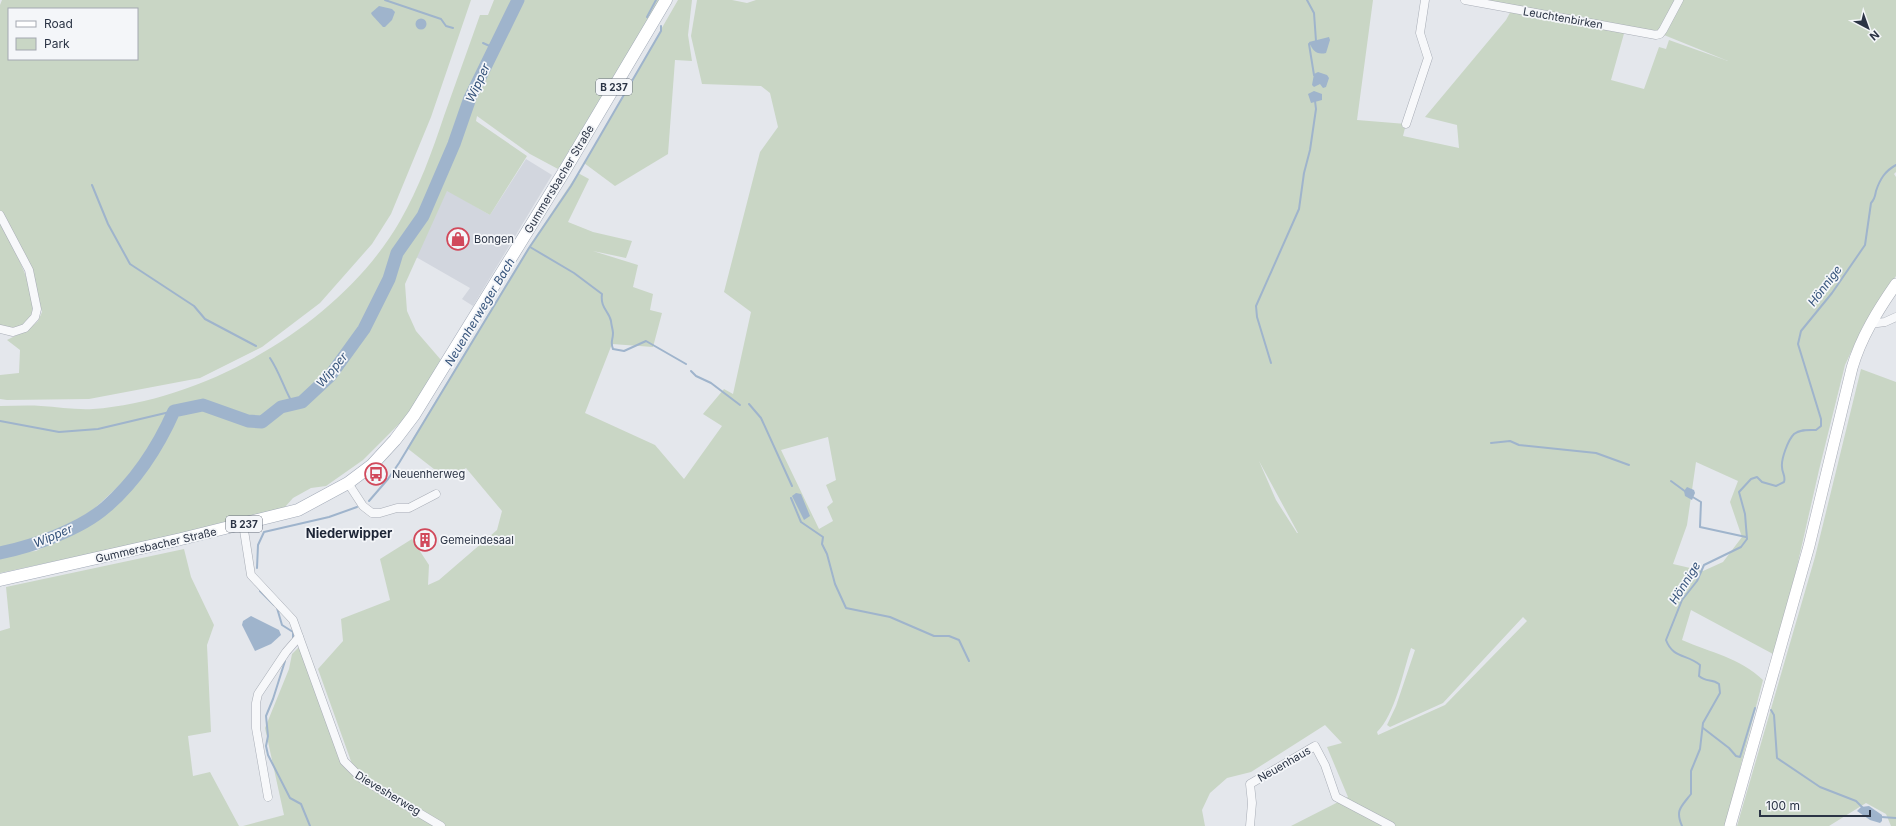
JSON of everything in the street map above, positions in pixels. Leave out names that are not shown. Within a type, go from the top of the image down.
[{"type":"main road","name":"Gummersbacher Straße","points":[[0,580],[298,510],[348,483],[382,455],[414,415],[562,175],[666,0]]},
{"type":"main road","points":[[1730,826],[1809,546],[1857,350],[1870,324],[1896,284]]},
{"type":"street","points":[[1406,124],[1428,58],[1420,33],[1425,0]]},
{"type":"street","name":"Leuchtenbirken","points":[[1465,0],[1660,34],[1679,0]]},
{"type":"street","points":[[0,215],[29,270],[37,309],[35,317],[25,328],[13,332],[0,329]]},
{"type":"street","points":[[1870,324],[1885,322],[1896,317]]},
{"type":"street","points":[[348,483],[363,506],[372,513],[380,513],[397,508],[409,508],[436,494]]},
{"type":"street","points":[[243,524],[251,575],[293,620],[299,637],[286,652],[258,694],[256,703],[256,728],[268,797]]},
{"type":"street","name":"Dievesherweg","points":[[299,637],[340,754],[344,761],[356,775],[441,826]]},
{"type":"street","name":"Neuenhaus","points":[[1250,826],[1252,803],[1250,784],[1315,746],[1325,764],[1336,797],[1391,826]]},
{"type":"shaded area","points":[[526,159],[552,175],[473,306],[462,299],[470,288],[416,257],[447,190],[490,215]]},
{"type":"green space","points":[[2,0],[471,0],[431,117],[391,214],[372,244],[320,303],[262,347],[200,378],[89,399],[0,399],[0,375],[19,373],[20,350],[7,340],[29,329],[38,321],[42,312],[32,269],[0,214],[0,5]]},
{"type":"green space","points":[[494,0],[515,0],[504,37],[522,0],[660,0],[558,169],[530,154],[477,116],[476,121],[527,156],[490,215],[447,191],[405,284],[407,311],[416,331],[441,360],[408,415],[363,460],[326,486],[311,488],[293,498],[285,507],[244,520],[0,573],[0,559],[25,552],[36,551],[82,528],[110,508],[132,485],[174,425],[164,424],[157,441],[123,482],[95,508],[73,523],[23,542],[0,547],[0,406],[93,409],[137,402],[182,390],[226,372],[268,350],[308,322],[344,292],[375,258],[400,221],[419,183],[430,156],[480,15],[488,15]]},
{"type":"green space","points":[[678,0],[692,0],[688,35],[692,61],[675,60],[668,154],[615,186],[584,163]]},
{"type":"green space","points":[[697,0],[732,0],[747,3],[756,0],[1373,0],[1357,120],[1406,124],[1403,136],[1459,148],[1457,125],[1425,117],[1506,20],[1512,9],[1625,30],[1611,80],[1644,89],[1659,47],[1666,49],[1669,40],[1728,61],[1664,35],[1679,0],[1896,0],[1896,172],[1894,174],[1896,177],[1896,276],[1863,326],[1845,365],[1796,571],[1773,654],[1691,610],[1682,640],[1724,656],[1754,672],[1763,680],[1725,826],[1291,826],[1348,797],[1327,747],[1342,743],[1325,725],[1251,772],[1227,778],[1210,793],[1202,810],[1205,826],[444,826],[364,777],[352,764],[318,669],[343,641],[341,619],[390,600],[380,559],[412,539],[429,565],[428,585],[439,580],[497,530],[502,511],[466,468],[448,480],[407,448],[528,248],[578,173],[589,179],[568,222],[593,232],[632,241],[626,258],[593,251],[638,265],[633,287],[653,294],[650,310],[662,313],[653,347],[612,344],[585,413],[655,445],[684,479],[722,426],[703,414],[724,389],[733,394],[751,312],[724,292],[760,152],[778,127],[770,93],[761,86],[702,84],[691,36]],"holes":[[[828,437],[836,480],[826,485],[833,502],[827,507],[833,521],[819,529],[781,450]],[[1259,461],[1298,533],[1276,500]],[[1696,462],[1738,481],[1730,502],[1742,537],[1723,562],[1703,571],[1673,564],[1687,525]],[[1523,617],[1527,621],[1445,705],[1378,735],[1377,732],[1389,715],[1394,704],[1411,648],[1415,650],[1396,706],[1387,725],[1390,727],[1443,703]]]},
{"type":"green space","points":[[1478,0],[1677,0],[1666,23],[1658,30],[1649,31]]},
{"type":"green space","points":[[0,223],[26,275],[33,305],[31,317],[24,326],[19,328],[0,327]]},
{"type":"green space","points":[[1861,369],[1896,382],[1896,826],[1891,826],[1886,814],[1866,803],[1829,826],[1737,826],[1815,557]]},
{"type":"green space","points":[[184,549],[191,577],[214,625],[207,645],[211,732],[188,736],[193,776],[210,772],[239,826],[0,826],[0,631],[10,628],[6,587]]},
{"type":"green space","points":[[300,646],[342,764],[357,780],[436,826],[243,826],[284,815],[265,728],[289,669],[292,654]]},
{"type":"water","points":[[379,6],[392,9],[395,12],[392,20],[385,27],[383,27],[371,13]]},
{"type":"water","points":[[421,18],[425,20],[427,24],[425,28],[421,30],[417,28],[415,24],[417,20]]},
{"type":"water","points":[[1329,37],[1330,40],[1326,53],[1315,52],[1309,42]]},
{"type":"water","points":[[1318,72],[1327,75],[1329,78],[1326,87],[1323,88],[1320,84],[1314,87],[1312,85],[1314,74]]},
{"type":"water","points":[[1314,91],[1322,94],[1322,100],[1311,103],[1308,94]]},
{"type":"water","points":[[1687,487],[1694,490],[1695,493],[1692,500],[1685,496],[1684,491]]},
{"type":"water","points":[[796,493],[801,494],[810,516],[804,520],[792,496]]},
{"type":"water","points":[[251,616],[279,630],[281,635],[271,644],[255,651],[242,625],[243,621]]},
{"type":"water","points":[[1869,806],[1882,815],[1882,821],[1880,823],[1870,820],[1857,811],[1861,807]]},
{"type":"waterway","points":[[385,0],[441,19],[446,26],[453,28]]},
{"type":"waterway","name":"Wipper","points":[[0,553],[27,546],[70,530],[106,507],[127,486],[145,463],[161,438],[174,411],[203,405],[248,421],[262,422],[281,407],[302,402],[330,376],[364,329],[389,279],[397,253],[423,216],[454,144],[470,98],[518,0]]},
{"type":"waterway","name":"Neuenherweger Bach","points":[[647,17],[656,0]]},
{"type":"waterway","points":[[1307,0],[1314,13],[1316,41]]},
{"type":"waterway","name":"Neuenherweger Bach","points":[[369,501],[388,479],[399,463],[529,248],[571,186],[661,31],[661,26]]},
{"type":"waterway","points":[[483,43],[494,48]]},
{"type":"waterway","points":[[1312,43],[1309,44],[1314,75]]},
{"type":"waterway","points":[[1271,363],[1257,317],[1256,306],[1299,209],[1304,173],[1310,150],[1316,109],[1315,101]]},
{"type":"waterway","name":"Hönnige","points":[[1682,826],[1679,812],[1691,794],[1691,771],[1700,749],[1703,723],[1720,693],[1719,684],[1699,676],[1700,665],[1677,653],[1669,646],[1666,640],[1682,600],[1697,581],[1704,565],[1741,547],[1747,539],[1745,514],[1739,492],[1751,479],[1757,477],[1762,482],[1776,486],[1784,482],[1785,478],[1782,467],[1783,459],[1787,445],[1792,437],[1799,431],[1816,430],[1821,426],[1821,419],[1798,344],[1801,331],[1832,293],[1865,245],[1871,203],[1874,199],[1881,179],[1896,165]]},
{"type":"waterway","points":[[92,185],[108,224],[130,264],[194,306],[205,319],[256,346]]},
{"type":"waterway","points":[[530,247],[574,273],[602,294],[602,303],[611,321],[613,332],[613,349],[624,351],[646,341],[686,364]]},
{"type":"waterway","points":[[270,358],[277,369],[293,404]]},
{"type":"waterway","points":[[691,371],[696,376],[711,383],[740,405]]},
{"type":"waterway","points":[[749,404],[761,418],[792,486]]},
{"type":"waterway","points":[[0,421],[59,432],[98,429],[174,411]]},
{"type":"waterway","points":[[1491,443],[1510,441],[1519,445],[1596,453],[1629,465]]},
{"type":"waterway","points":[[1671,481],[1686,492]]},
{"type":"waterway","points":[[1691,496],[1701,502],[1700,527],[1746,537]]},
{"type":"waterway","points":[[791,498],[801,522],[823,537],[822,544],[827,554],[835,584],[846,608],[890,617],[934,636],[949,636],[959,640],[969,661]]},
{"type":"waterway","name":"Neuenherweger Bach","points":[[257,568],[258,545],[264,532],[329,517],[357,507]]},
{"type":"waterway","name":"Neuenherweger Bach","points":[[260,591],[274,605]]},
{"type":"waterway","name":"Neuenherweger Bach","points":[[277,608],[282,625],[293,632],[293,639]]},
{"type":"waterway","name":"Neuenherweger Bach","points":[[285,661],[266,716],[268,736],[266,746],[268,755],[290,798],[301,804],[310,826]]},
{"type":"waterway","points":[[1703,728],[1729,748],[1736,756],[1740,757],[1755,708]]},
{"type":"waterway","points":[[1771,710],[1774,715],[1777,758],[1820,787],[1856,801],[1863,808]]},
{"type":"waterway","points":[[1881,817],[1896,818]]},
{"type":"place","name":"Bongen","points":[[458,239]]},
{"type":"place","name":"Neuenherweg","points":[[376,474]]},
{"type":"place","name":"Gemeindesaal","points":[[425,540]]},
{"type":"district","name":"Niederwipper","points":[[349,533]]}]
